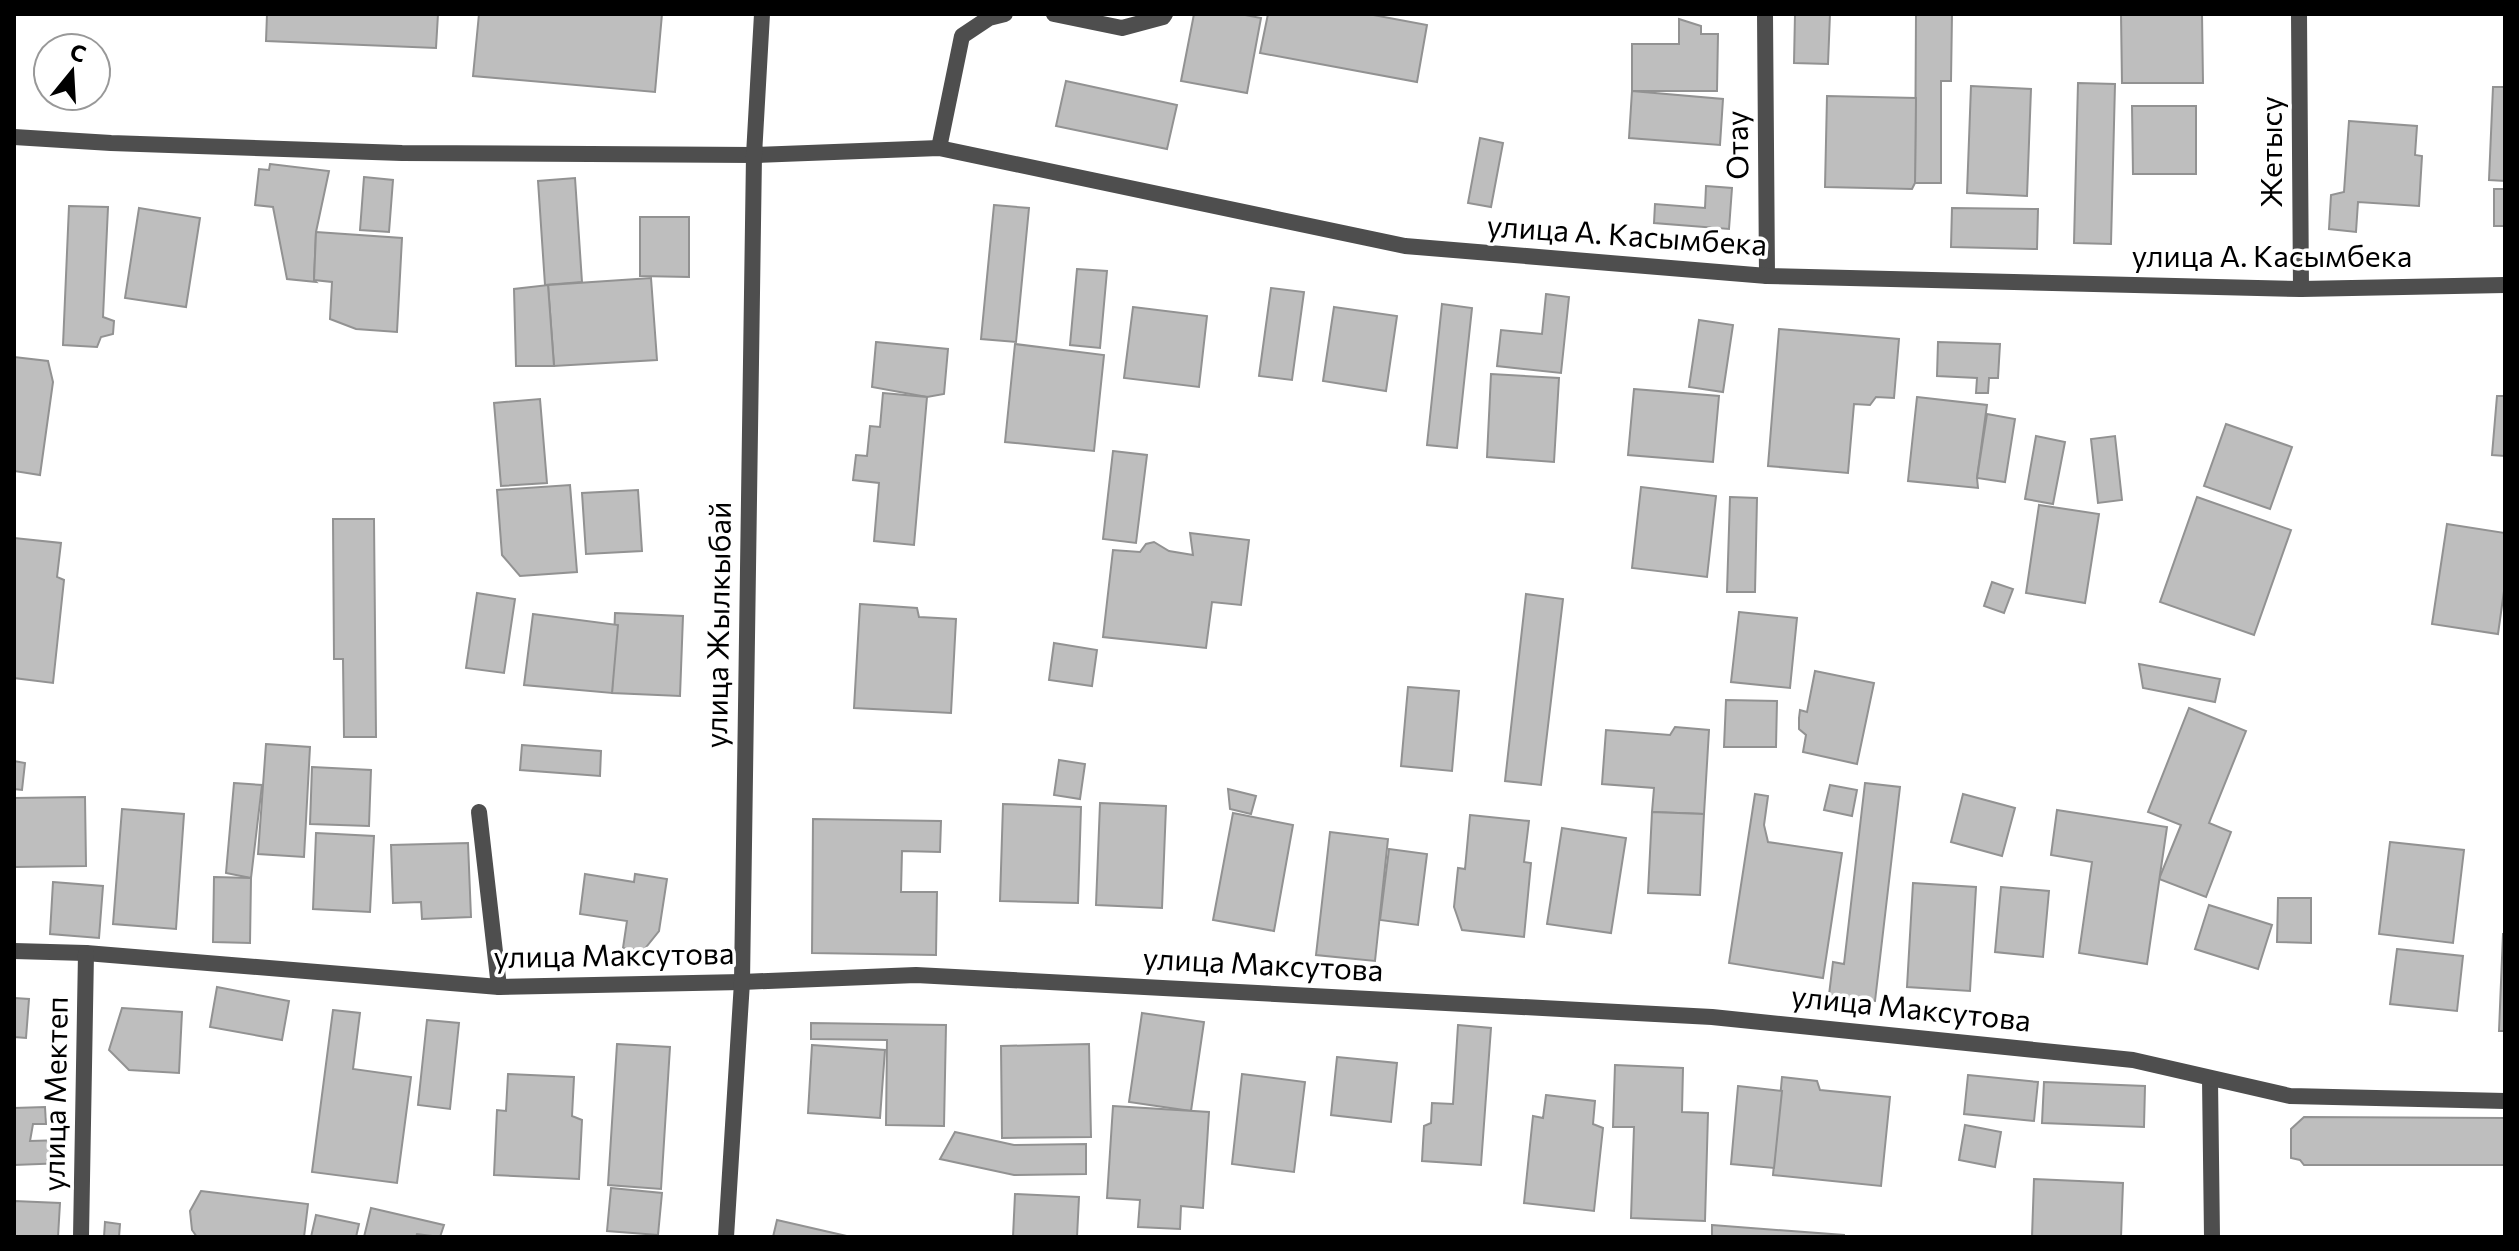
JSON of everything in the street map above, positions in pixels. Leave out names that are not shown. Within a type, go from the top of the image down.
[{"type":"street","name":"улица Жылкыбай","points":[[726,1237],[742,982],[754,155],[762,14]]},
{"type":"street","points":[[939,148],[962,36],[989,18],[1005,14]]},
{"type":"street","points":[[1054,14],[1122,28],[1165,14]]},
{"type":"street","name":"Отау","points":[[1765,14],[1767,276]]},
{"type":"street","name":"Жетысу","points":[[2299,14],[2301,289]]},
{"type":"street","name":"улица А. Касымбека","points":[[14,137],[402,153],[754,155],[939,148],[1405,246],[1767,276],[2301,289],[2505,285]]},
{"type":"street","points":[[479,812],[499,987]]},
{"type":"street","name":"улица Максутова","points":[[14,951],[86,953],[499,987],[916,975],[1712,1017],[2133,1060],[2290,1096],[2505,1101]]},
{"type":"street","name":"улица Мектеп","points":[[81,1237],[86,953]]},
{"type":"street","points":[[2210,1079],[2212,1237]]},
{"type":"building","points":[[267,14],[438,14],[436,48],[266,41]]},
{"type":"building","points":[[479,14],[662,14],[655,92],[473,76]]},
{"type":"building","points":[[1194,14],[1240,14],[1261,18],[1247,93],[1181,81]]},
{"type":"building","points":[[1268,14],[1368,14],[1427,25],[1417,82],[1260,53]]},
{"type":"building","points":[[1795,14],[1830,14],[1828,64],[1794,63]]},
{"type":"building","points":[[1916,14],[1952,14],[1951,81],[1941,81],[1941,183],[1915,183]]},
{"type":"building","points":[[2121,14],[2202,14],[2203,83],[2122,83]]},
{"type":"building","points":[[1679,19],[1701,26],[1701,34],[1718,34],[1717,91],[1632,91],[1632,44],[1679,44]]},
{"type":"building","points":[[1066,81],[1177,105],[1167,149],[1056,126]]},
{"type":"building","points":[[2078,83],[2115,84],[2111,244],[2074,243]]},
{"type":"building","points":[[1971,86],[2031,89],[2027,196],[1967,193]]},
{"type":"building","points":[[2493,87],[2505,87],[2505,181],[2489,180]]},
{"type":"building","points":[[1632,91],[1723,99],[1720,145],[1629,138]]},
{"type":"building","points":[[1827,96],[1916,98],[1915,183],[1912,189],[1825,187]]},
{"type":"building","points":[[2132,106],[2196,106],[2196,174],[2133,174]]},
{"type":"building","points":[[2349,121],[2417,126],[2415,155],[2422,156],[2419,206],[2358,202],[2356,232],[2329,229],[2331,195],[2344,192]]},
{"type":"building","points":[[1480,138],[1503,143],[1491,207],[1468,203]]},
{"type":"building","points":[[270,164],[329,171],[316,232],[316,282],[287,279],[273,207],[255,205],[259,169],[269,170]]},
{"type":"building","points":[[364,177],[393,180],[389,232],[360,230]]},
{"type":"building","points":[[575,178],[582,282],[545,285],[538,181]]},
{"type":"building","points":[[1706,186],[1732,188],[1729,229],[1654,223],[1655,204],[1705,208]]},
{"type":"building","points":[[2494,189],[2505,189],[2505,226],[2494,226]]},
{"type":"building","points":[[994,205],[1029,208],[1016,342],[981,339]]},
{"type":"building","points":[[69,206],[108,207],[103,317],[114,321],[113,334],[101,337],[97,347],[63,345]]},
{"type":"building","points":[[139,208],[200,218],[186,307],[125,298]]},
{"type":"building","points":[[1952,208],[2038,209],[2037,249],[1951,247]]},
{"type":"building","points":[[640,217],[689,217],[689,277],[640,276]]},
{"type":"building","points":[[316,232],[402,238],[397,332],[356,329],[330,319],[332,282],[314,280]]},
{"type":"building","points":[[1077,269],[1107,271],[1100,348],[1070,345]]},
{"type":"building","points":[[651,278],[657,360],[554,366],[548,285]]},
{"type":"building","points":[[548,285],[554,366],[516,366],[514,289]]},
{"type":"building","points":[[1271,288],[1304,292],[1292,380],[1259,376]]},
{"type":"building","points":[[1546,294],[1569,297],[1561,373],[1497,366],[1501,330],[1542,334]]},
{"type":"building","points":[[1442,304],[1472,308],[1457,448],[1427,445]]},
{"type":"building","points":[[1133,307],[1207,316],[1199,387],[1124,378]]},
{"type":"building","points":[[1334,307],[1397,316],[1386,391],[1323,381]]},
{"type":"building","points":[[1699,320],[1733,325],[1723,392],[1689,387]]},
{"type":"building","points":[[1779,329],[1899,339],[1894,398],[1876,397],[1870,405],[1854,404],[1848,473],[1768,466]]},
{"type":"building","points":[[876,342],[948,349],[944,394],[927,397],[872,387]]},
{"type":"building","points":[[1938,342],[2000,344],[1998,378],[1989,378],[1988,393],[1976,393],[1977,378],[1937,376]]},
{"type":"building","points":[[1015,344],[1104,355],[1094,451],[1005,442]]},
{"type":"building","points":[[14,357],[48,361],[53,382],[40,475],[14,471]]},
{"type":"building","points":[[1491,374],[1559,378],[1554,462],[1487,457]]},
{"type":"building","points":[[1634,389],[1719,396],[1713,462],[1628,455]]},
{"type":"building","points":[[883,393],[927,397],[914,545],[874,541],[879,483],[853,480],[856,455],[867,456],[870,426],[880,427]]},
{"type":"building","points":[[2497,396],[2505,396],[2505,456],[2492,455]]},
{"type":"building","points":[[1917,397],[1987,405],[1978,488],[1908,481]]},
{"type":"building","points":[[540,399],[547,483],[501,486],[494,403]]},
{"type":"building","points":[[1987,414],[2015,419],[2005,482],[1977,478]]},
{"type":"building","points":[[2226,424],[2292,447],[2270,509],[2204,486]]},
{"type":"building","points":[[2036,436],[2065,442],[2053,504],[2025,499]]},
{"type":"building","points":[[2115,436],[2122,500],[2098,503],[2091,439]]},
{"type":"building","points":[[1113,451],[1147,455],[1136,543],[1103,539]]},
{"type":"building","points":[[570,485],[577,572],[520,576],[502,555],[497,490]]},
{"type":"building","points":[[1641,487],[1716,496],[1707,577],[1632,568]]},
{"type":"building","points":[[638,490],[642,551],[586,554],[582,493]]},
{"type":"building","points":[[1730,497],[1757,498],[1755,592],[1727,592]]},
{"type":"building","points":[[2197,497],[2291,530],[2254,635],[2160,602]]},
{"type":"building","points":[[2039,505],[2099,514],[2085,603],[2026,593]]},
{"type":"building","points":[[333,519],[374,519],[376,737],[344,737],[343,659],[334,659]]},
{"type":"building","points":[[2447,524],[2505,533],[2505,584],[2498,634],[2432,624]]},
{"type":"building","points":[[1190,533],[1249,540],[1241,605],[1212,602],[1206,648],[1103,637],[1113,550],[1140,552],[1146,544],[1154,542],[1169,551],[1193,555]]},
{"type":"building","points":[[14,538],[61,543],[57,577],[64,580],[53,683],[14,678]]},
{"type":"building","points":[[1992,582],[2013,589],[2004,613],[1984,606]]},
{"type":"building","points":[[477,593],[515,599],[504,673],[466,668]]},
{"type":"building","points":[[1526,594],[1563,599],[1541,785],[1505,781]]},
{"type":"building","points":[[860,604],[917,608],[919,617],[956,619],[951,713],[854,708]]},
{"type":"building","points":[[1739,612],[1797,618],[1790,688],[1731,682]]},
{"type":"building","points":[[615,613],[683,616],[680,696],[612,693]]},
{"type":"building","points":[[533,614],[618,625],[612,693],[524,685]]},
{"type":"building","points":[[1054,643],[1097,650],[1092,686],[1049,680]]},
{"type":"building","points":[[2139,664],[2220,679],[2215,702],[2143,688]]},
{"type":"building","points":[[1815,671],[1874,683],[1857,764],[1803,752],[1806,735],[1799,729],[1800,710],[1807,712]]},
{"type":"building","points":[[1408,687],[1459,691],[1452,771],[1401,766]]},
{"type":"building","points":[[1726,700],[1777,701],[1776,747],[1724,747]]},
{"type":"building","points":[[2189,708],[2246,731],[2209,823],[2231,832],[2206,897],[2159,879],[2181,825],[2148,812]]},
{"type":"building","points":[[1675,727],[1709,730],[1704,814],[1652,812],[1654,788],[1602,784],[1606,730],[1670,735]]},
{"type":"building","points":[[266,744],[310,747],[304,857],[258,854]]},
{"type":"building","points":[[522,745],[601,751],[600,776],[520,770]]},
{"type":"building","points":[[1059,760],[1085,764],[1080,799],[1054,795]]},
{"type":"building","points":[[14,761],[25,763],[22,790],[14,789]]},
{"type":"building","points":[[312,767],[371,770],[369,826],[310,824]]},
{"type":"building","points":[[234,783],[262,785],[251,878],[226,873]]},
{"type":"building","points":[[1865,783],[1900,787],[1875,1001],[1829,995],[1833,962],[1844,964]]},
{"type":"building","points":[[1830,785],[1857,790],[1852,816],[1824,810]]},
{"type":"building","points":[[1228,789],[1256,796],[1251,814],[1230,809]]},
{"type":"building","points":[[1755,794],[1768,796],[1764,825],[1768,842],[1842,853],[1823,978],[1729,963]]},
{"type":"building","points":[[1963,794],[2015,808],[2002,856],[1951,842]]},
{"type":"building","points":[[85,797],[86,866],[14,867],[14,798]]},
{"type":"building","points":[[1100,803],[1166,806],[1162,908],[1096,905]]},
{"type":"building","points":[[1003,804],[1081,807],[1078,903],[1000,901]]},
{"type":"building","points":[[122,809],[184,814],[176,929],[113,924]]},
{"type":"building","points":[[2057,810],[2167,827],[2147,964],[2079,953],[2092,862],[2051,855]]},
{"type":"building","points":[[1652,812],[1704,814],[1700,895],[1648,893]]},
{"type":"building","points":[[1233,813],[1293,825],[1274,931],[1213,920]]},
{"type":"building","points":[[1470,815],[1529,821],[1524,862],[1531,863],[1524,937],[1462,930],[1454,907],[1458,868],[1465,869]]},
{"type":"building","points":[[813,819],[941,821],[940,852],[902,851],[901,892],[937,892],[936,955],[812,953]]},
{"type":"building","points":[[1562,828],[1626,838],[1611,933],[1547,924]]},
{"type":"building","points":[[1330,832],[1388,839],[1375,961],[1316,955]]},
{"type":"building","points":[[316,833],[374,836],[370,912],[313,909]]},
{"type":"building","points":[[2390,842],[2464,850],[2453,943],[2379,934]]},
{"type":"building","points":[[468,843],[471,917],[422,919],[421,902],[393,903],[391,845]]},
{"type":"building","points":[[1389,849],[1427,854],[1418,925],[1380,920]]},
{"type":"building","points":[[585,874],[634,882],[635,874],[667,879],[659,931],[643,951],[623,948],[627,921],[580,914]]},
{"type":"building","points":[[214,877],[251,878],[250,943],[213,942]]},
{"type":"building","points":[[53,882],[103,886],[99,938],[50,934]]},
{"type":"building","points":[[1913,883],[1976,887],[1970,991],[1907,987]]},
{"type":"building","points":[[2001,887],[2049,891],[2043,957],[1995,952]]},
{"type":"building","points":[[2278,898],[2311,898],[2311,943],[2277,942]]},
{"type":"building","points":[[2209,905],[2272,925],[2258,969],[2195,949]]},
{"type":"building","points":[[2503,934],[2505,1031],[2499,1031]]},
{"type":"building","points":[[2397,949],[2463,956],[2457,1011],[2390,1004]]},
{"type":"building","points":[[217,987],[289,1001],[282,1040],[210,1027]]},
{"type":"building","points":[[14,998],[29,999],[26,1038],[14,1037]]},
{"type":"building","points":[[122,1008],[182,1012],[179,1073],[129,1070],[109,1050]]},
{"type":"building","points":[[333,1010],[360,1013],[353,1069],[411,1077],[397,1183],[312,1172]]},
{"type":"building","points":[[1142,1013],[1204,1022],[1191,1111],[1129,1102]]},
{"type":"building","points":[[427,1020],[459,1023],[450,1109],[418,1105]]},
{"type":"building","points":[[811,1023],[946,1025],[944,1126],[886,1125],[887,1040],[811,1039]]},
{"type":"building","points":[[1458,1025],[1491,1028],[1481,1165],[1422,1161],[1424,1126],[1431,1123],[1432,1103],[1453,1104]]},
{"type":"building","points":[[617,1044],[670,1047],[661,1189],[608,1185]]},
{"type":"building","points":[[1089,1044],[1091,1137],[1002,1138],[1001,1046]]},
{"type":"building","points":[[812,1045],[885,1050],[880,1118],[808,1113]]},
{"type":"building","points":[[1337,1057],[1397,1063],[1391,1122],[1331,1115]]},
{"type":"building","points":[[1615,1065],[1683,1068],[1682,1112],[1708,1113],[1705,1221],[1631,1218],[1634,1127],[1613,1127]]},
{"type":"building","points":[[508,1074],[574,1077],[572,1116],[582,1120],[579,1179],[494,1175],[497,1110],[506,1111]]},
{"type":"building","points":[[1242,1074],[1305,1082],[1294,1172],[1232,1164]]},
{"type":"building","points":[[1968,1075],[2038,1082],[2034,1121],[1964,1114]]},
{"type":"building","points":[[1782,1077],[1817,1081],[1820,1090],[1890,1097],[1881,1186],[1773,1175]]},
{"type":"building","points":[[2044,1082],[2145,1086],[2144,1127],[2042,1123]]},
{"type":"building","points":[[1738,1086],[1782,1091],[1774,1168],[1731,1164]]},
{"type":"building","points":[[1546,1095],[1595,1101],[1593,1124],[1603,1128],[1594,1211],[1524,1203],[1533,1116],[1543,1118]]},
{"type":"building","points":[[1113,1106],[1209,1112],[1203,1208],[1181,1206],[1180,1229],[1138,1227],[1140,1200],[1107,1198]]},
{"type":"building","points":[[45,1107],[46,1124],[33,1124],[30,1141],[64,1140],[65,1163],[14,1165],[14,1108]]},
{"type":"building","points":[[2304,1117],[2505,1118],[2505,1165],[2304,1165],[2300,1160],[2291,1158],[2291,1129]]},
{"type":"building","points":[[1965,1125],[2001,1132],[1995,1167],[1959,1160]]},
{"type":"building","points":[[955,1132],[1014,1145],[1086,1144],[1086,1174],[1014,1175],[940,1159]]},
{"type":"building","points":[[2034,1179],[2123,1183],[2121,1237],[2032,1237]]},
{"type":"building","points":[[611,1188],[662,1193],[658,1235],[607,1231]]},
{"type":"building","points":[[201,1191],[308,1204],[304,1237],[197,1237],[192,1230],[190,1211]]},
{"type":"building","points":[[1015,1194],[1079,1197],[1077,1237],[1013,1237]]},
{"type":"building","points":[[14,1201],[60,1203],[58,1237],[14,1237]]},
{"type":"building","points":[[371,1208],[444,1225],[440,1237],[417,1234],[416,1237],[364,1237]]},
{"type":"building","points":[[316,1215],[359,1224],[356,1237],[311,1237]]},
{"type":"building","points":[[777,1220],[851,1237],[773,1237]]},
{"type":"building","points":[[105,1222],[120,1224],[119,1237],[104,1237]]},
{"type":"building","points":[[1712,1225],[1844,1235],[1844,1237],[1712,1237]]}]
